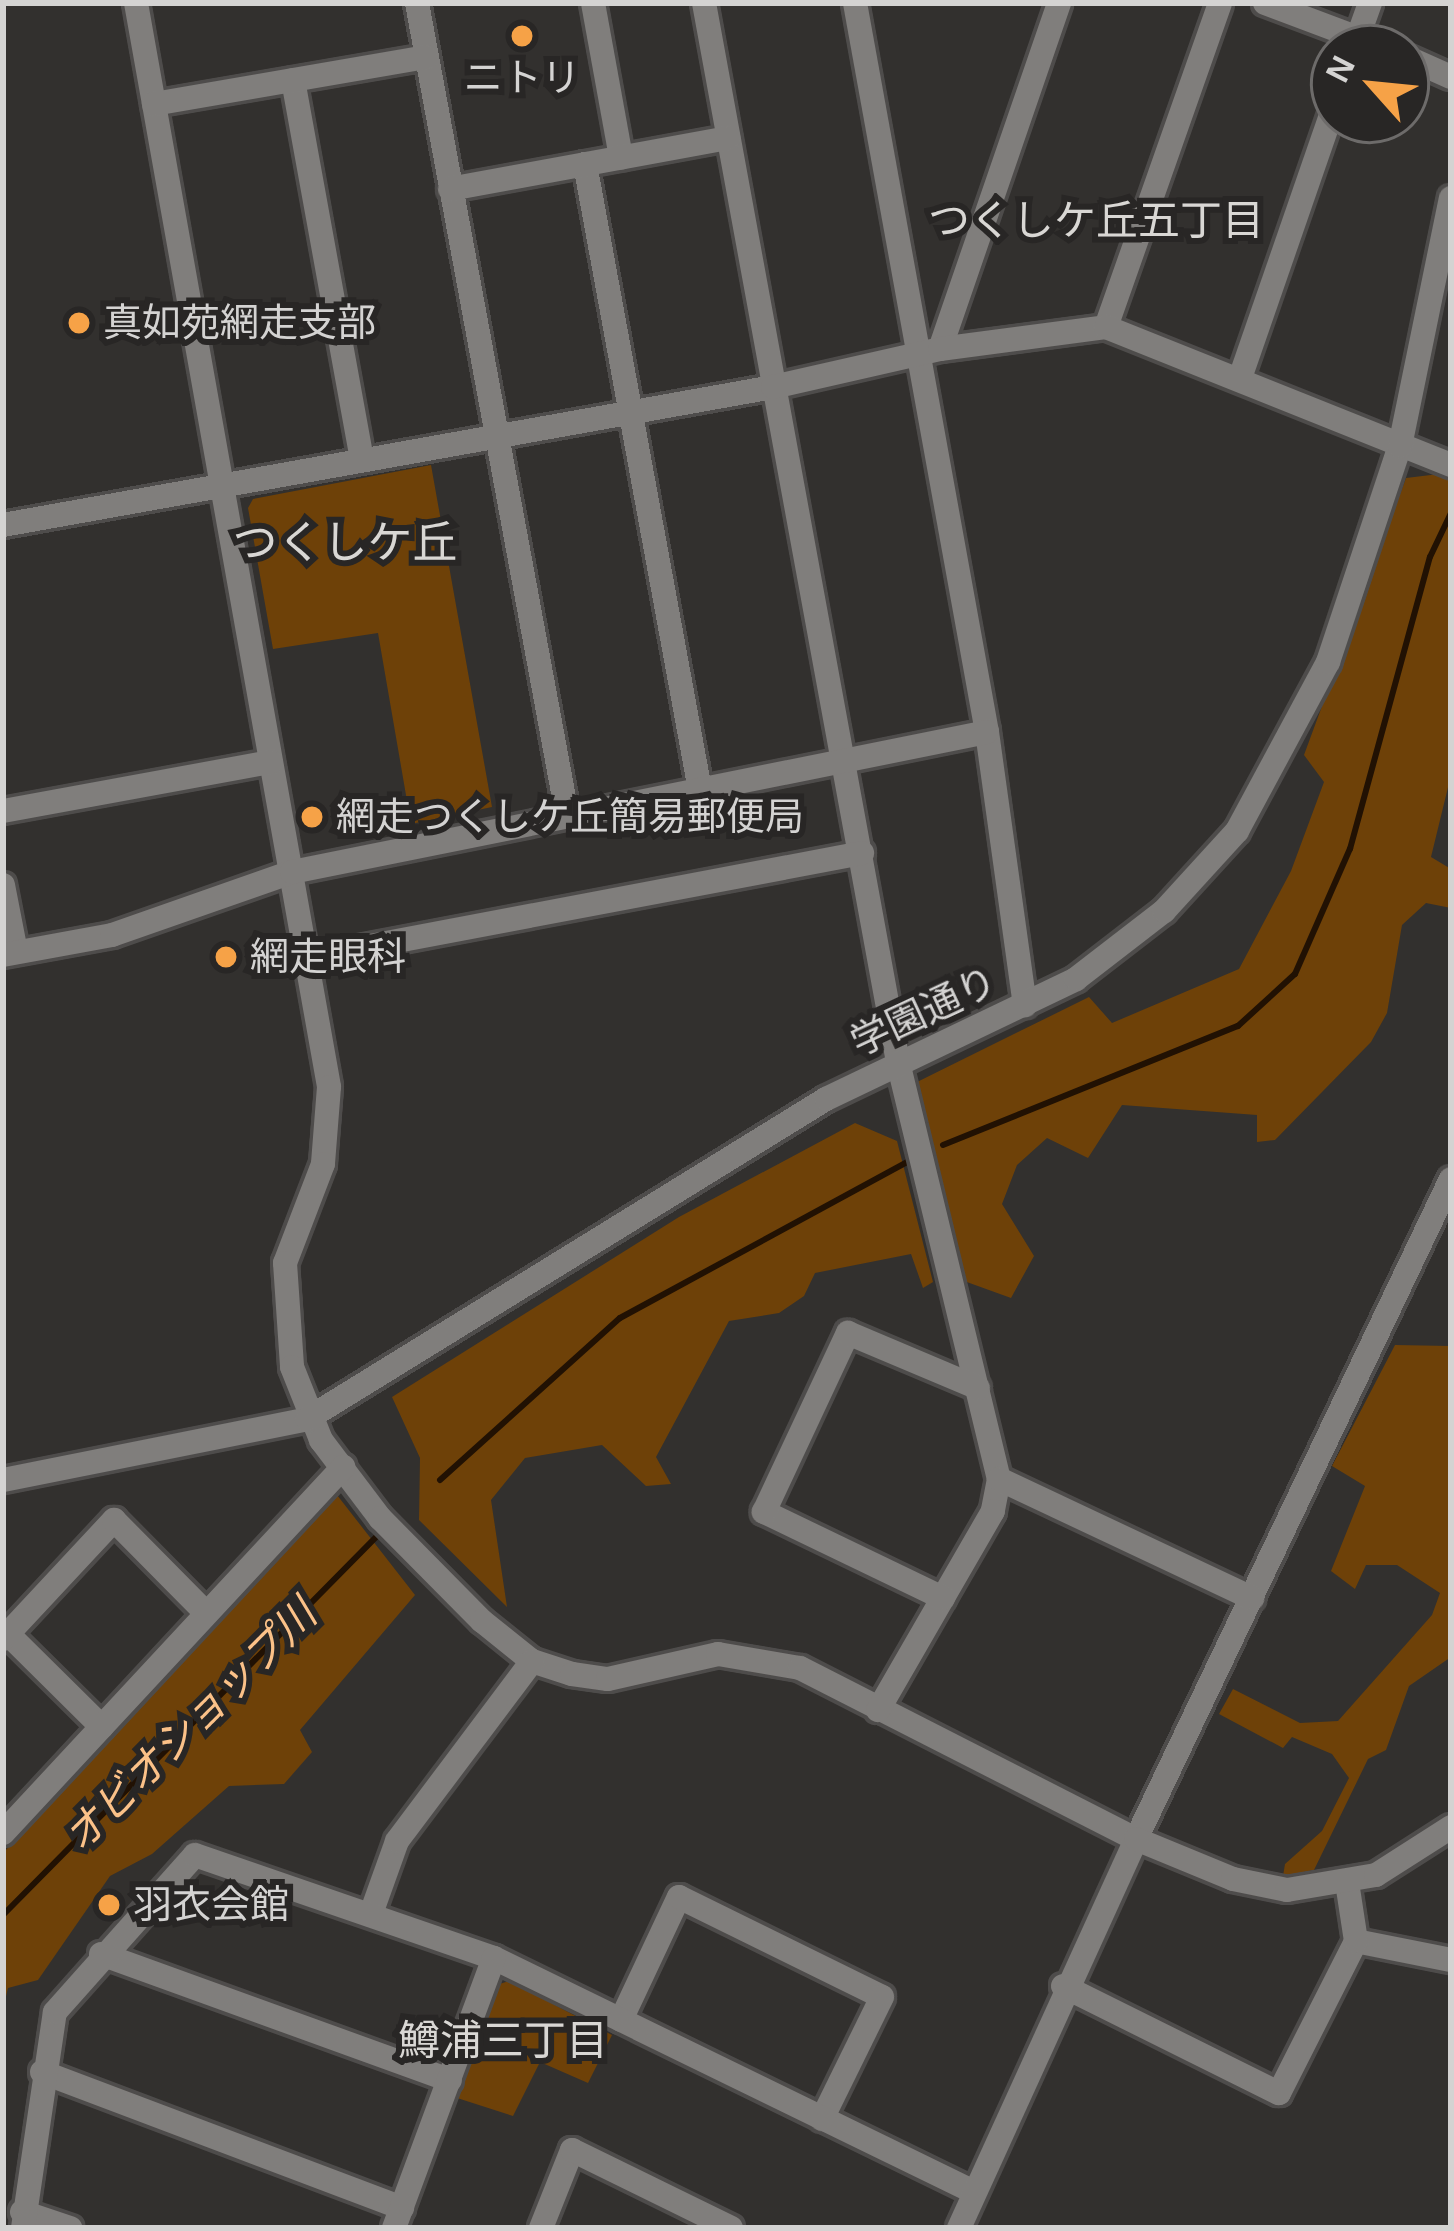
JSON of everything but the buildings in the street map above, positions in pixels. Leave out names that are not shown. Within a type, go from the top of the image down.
[{"type":"street","points":[[136,3],[307,958],[330,1132],[294,1232],[283,1298],[307,1419],[446,1587],[532,1661],[608,1679],[718,1654],[765,1658],[878,1709],[1136,1839],[1262,1886],[1347,1882],[1401,1863],[1451,1827]]},
{"type":"street","points":[[417,3],[567,814]]},
{"type":"street","points":[[593,3],[621,157]]},
{"type":"street","points":[[855,3],[930,352],[1025,1005]]},
{"type":"street","points":[[930,352],[1059,3]]},
{"type":"street","points":[[1106,327],[1220,3]]},
{"type":"street","points":[[1265,3],[1314,24]]},
{"type":"street","points":[[710,4],[772,387],[846,761],[898,1062],[999,1479],[993,1511],[878,1709]]},
{"type":"street","points":[[154,104],[426,57]]},
{"type":"street","points":[[293,80],[362,460]]},
{"type":"street","points":[[450,189],[728,137]]},
{"type":"street","points":[[1240,378],[1321,144]]},
{"type":"street","points":[[585,164],[700,790]]},
{"type":"street","name":"学園通り","points":[[3,1480],[307,1419],[733,1154],[898,1062],[1025,1005],[1124,946],[1238,831],[1328,662],[1400,446],[1451,198]]},
{"type":"street","points":[[3,525],[772,387],[930,352],[1106,327],[1451,465]]},
{"type":"street","points":[[3,885],[10,954],[112,935],[292,872],[987,732]]},
{"type":"street","points":[[3,812],[272,762]]},
{"type":"street","points":[[307,958],[862,853]]},
{"type":"street","points":[[959,2228],[1063,1986],[1451,1179]]},
{"type":"street","points":[[943,1598],[764,1512],[848,1333],[978,1388]]},
{"type":"street","points":[[3,1833],[343,1467]]},
{"type":"street","points":[[999,1479],[1252,1598]]},
{"type":"street","points":[[102,1727],[5,1636],[114,1520],[205,1612]]},
{"type":"street","points":[[372,1911],[397,1841],[532,1661]]},
{"type":"street","points":[[70,2228],[23,2220],[42,2072],[55,2012],[101,1954],[195,1855],[372,1911],[494,1958],[974,2192]]},
{"type":"street","points":[[1063,1986],[1279,2093],[1356,1941],[1347,1882]]},
{"type":"street","points":[[621,2020],[679,1897],[844,1978],[882,1997],[822,2119]]},
{"type":"street","points":[[1356,1941],[1451,1960]]},
{"type":"street","points":[[101,1954],[450,2080]]},
{"type":"street","points":[[42,2072],[398,2218],[494,1958]]},
{"type":"street","points":[[541,2228],[572,2150],[731,2228]]},
{"type":"shaded area","points":[[431,465],[492,807],[411,824],[378,633],[273,649],[248,508],[253,499]]},
{"type":"shaded area","points":[[1451,477],[1451,775],[1431,857],[1451,869],[1451,908],[1426,903],[1402,925],[1387,1013],[1371,1042],[1275,1140],[1257,1142],[1257,1115],[1122,1105],[1088,1158],[1047,1138],[1017,1165],[1002,1204],[1034,1256],[1011,1298],[964,1281],[915,1083],[1089,997],[1112,1023],[1239,969],[1291,871],[1324,782],[1304,755],[1406,478]]},
{"type":"shaded area","points":[[855,1123],[897,1141],[933,1282],[923,1288],[911,1254],[815,1273],[804,1296],[779,1313],[729,1321],[656,1457],[671,1484],[646,1486],[602,1445],[525,1458],[491,1500],[507,1607],[419,1520],[420,1458],[392,1397],[679,1217]]},
{"type":"shaded area","points":[[1395,1345],[1451,1346],[1451,1657],[1409,1686],[1386,1750],[1368,1759],[1314,1870],[1283,1876],[1285,1864],[1322,1831],[1349,1778],[1332,1754],[1292,1737],[1283,1748],[1219,1714],[1233,1689],[1300,1723],[1338,1721],[1432,1615],[1440,1593],[1397,1565],[1366,1565],[1355,1589],[1331,1571],[1365,1486],[1332,1466]]},
{"type":"shaded area","points":[[337,1495],[415,1595],[300,1730],[312,1752],[284,1784],[229,1786],[152,1854],[110,1876],[38,1980],[8,1988],[3,2009],[3,1853]]},
{"type":"shaded area","points":[[509,1981],[612,2035],[588,2083],[540,2062],[513,2116],[454,2097],[493,1986]]},
{"type":"waterway","name":"オビオショップ川","points":[[943,1145],[1238,1026],[1295,974],[1350,849],[1430,557],[1451,513]]},
{"type":"waterway","name":"オビオショップ川","points":[[440,1480],[620,1318],[907,1162]]},
{"type":"waterway","name":"オビオショップ川","points":[[3,1915],[377,1536]]},
{"type":"place","name":"ニトリ","points":[[522,36]]},
{"type":"place","name":"真如苑網走支部","points":[[79,323]]},
{"type":"place","name":"網走つくしケ丘簡易郵便局","points":[[312,817]]},
{"type":"place","name":"網走眼科","points":[[226,957]]},
{"type":"place","name":"羽衣会館","points":[[109,1905]]},
{"type":"district","name":"つくしケ丘五丁目","points":[[1096,221]]},
{"type":"district","name":"つくしケ丘","points":[[345,543]]},
{"type":"district","name":"鱒浦三丁目","points":[[503,2041]]}]
